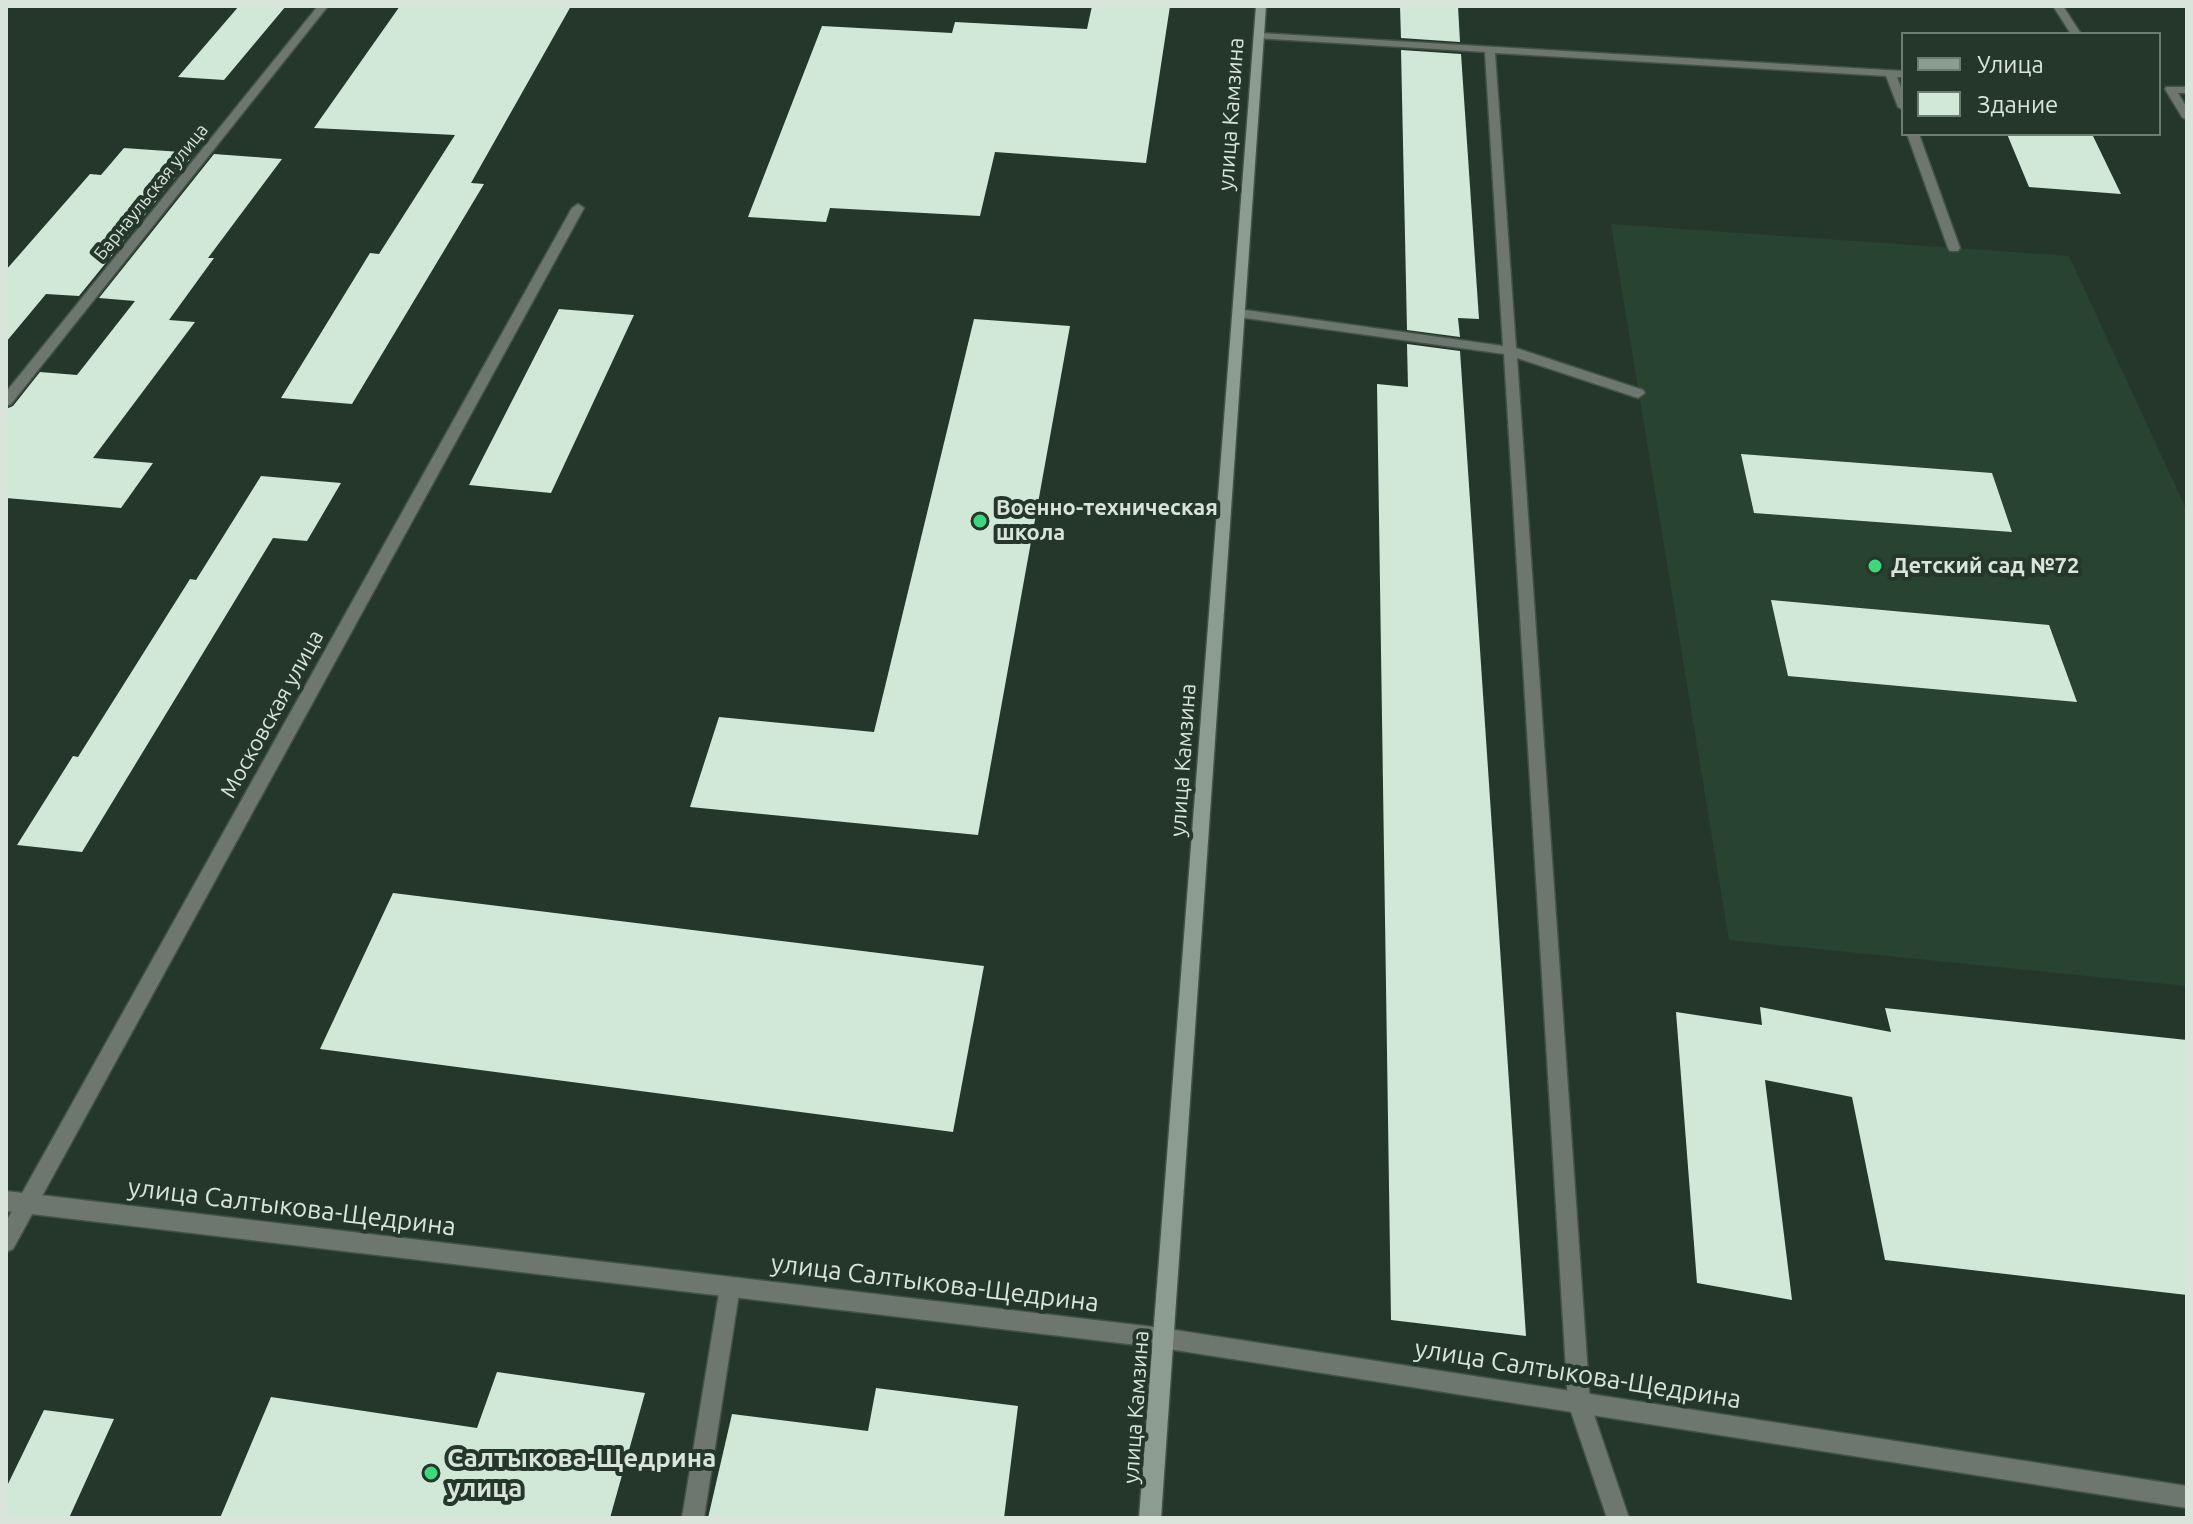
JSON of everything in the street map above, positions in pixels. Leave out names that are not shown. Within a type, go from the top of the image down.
[{"type":"main road","name":"улица Камзина","points":[[1150,1518],[1261,6]]},
{"type":"street","name":"Барнаульская улица","points":[[6,401],[323,6]]},
{"type":"street","points":[[2058,6],[2075,32]]},
{"type":"street","points":[[1259,36],[1901,74]]},
{"type":"street","points":[[1490,50],[1579,1403],[1618,1518]]},
{"type":"street","points":[[1890,73],[1901,102]]},
{"type":"street","points":[[2164,89],[2187,90]]},
{"type":"street","points":[[2164,89],[2187,117]]},
{"type":"street","points":[[1914,136],[1954,248]]},
{"type":"street","name":"Московская улица","points":[[6,1242],[16,1202],[578,208]]},
{"type":"street","points":[[1238,313],[1510,351],[1638,393]]},
{"type":"street","name":"улица Салтыкова-Щедрина","points":[[16,1202],[1162,1338],[2187,1497]]},
{"type":"street","points":[[693,1518],[730,1287]]},
{"type":"shaded area","points":[[1611,224],[2069,256],[2187,511],[2187,986],[1729,940]]},
{"type":"building","points":[[239,6],[286,6],[224,80],[178,77]]},
{"type":"building","points":[[400,6],[571,6],[471,183],[484,184],[352,404],[281,398],[370,253],[379,254],[455,135],[314,128]]},
{"type":"building","points":[[1092,6],[1170,6],[1146,163],[995,152],[980,216],[830,208],[826,222],[748,217],[822,26],[952,33],[955,22],[1087,29]]},
{"type":"building","points":[[1400,6],[1458,6],[1460,42],[1401,38]]},
{"type":"building","points":[[1401,50],[1461,54],[1479,319],[1458,318],[1460,337],[1407,330]]},
{"type":"building","points":[[2008,136],[2093,136],[2121,194],[2029,187]]},
{"type":"building","points":[[124,148],[195,153],[79,296],[46,294],[6,342],[6,270],[90,174],[101,175]]},
{"type":"building","points":[[214,154],[282,159],[208,258],[214,258],[169,320],[195,322],[93,458],[153,463],[121,508],[6,498],[6,409],[13,406],[40,372],[77,375],[135,301],[99,298]]},
{"type":"building","points":[[559,309],[634,315],[551,493],[469,485]]},
{"type":"building","name":"Военно-техническая школа","points":[[974,319],[1070,326],[978,835],[690,807],[719,717],[874,732]]},
{"type":"building","points":[[1407,344],[1460,351],[1526,1336],[1391,1320],[1377,384],[1408,387]]},
{"type":"building","points":[[1741,454],[1992,473],[2012,532],[1754,513]]},
{"type":"building","points":[[261,476],[341,483],[307,541],[273,538],[82,852],[17,845],[73,756],[78,757],[190,579],[196,580]]},
{"type":"building","points":[[1771,600],[2049,625],[2077,702],[1788,676]]},
{"type":"building","points":[[393,893],[984,966],[953,1132],[320,1049]]},
{"type":"building","points":[[1760,1007],[1891,1032],[1885,1008],[2187,1040],[2187,1295],[1885,1260],[1852,1097],[1765,1080],[1792,1300],[1697,1283],[1676,1012],[1762,1025]]},
{"type":"building","name":"Салтыкова-Щедрина улица","points":[[497,1372],[645,1393],[610,1518],[220,1518],[271,1397],[477,1428]]},
{"type":"building","points":[[876,1388],[1018,1406],[1004,1518],[708,1518],[732,1414],[868,1431]]},
{"type":"building","points":[[44,1410],[114,1419],[69,1518],[6,1518],[6,1488]]},
{"type":"place","name":"Военно-техническая школа","points":[[980,521]]},
{"type":"place","name":"Детский сад №72","points":[[1875,566]]},
{"type":"place","name":"Салтыкова-Щедрина улица","points":[[431,1473]]}]
